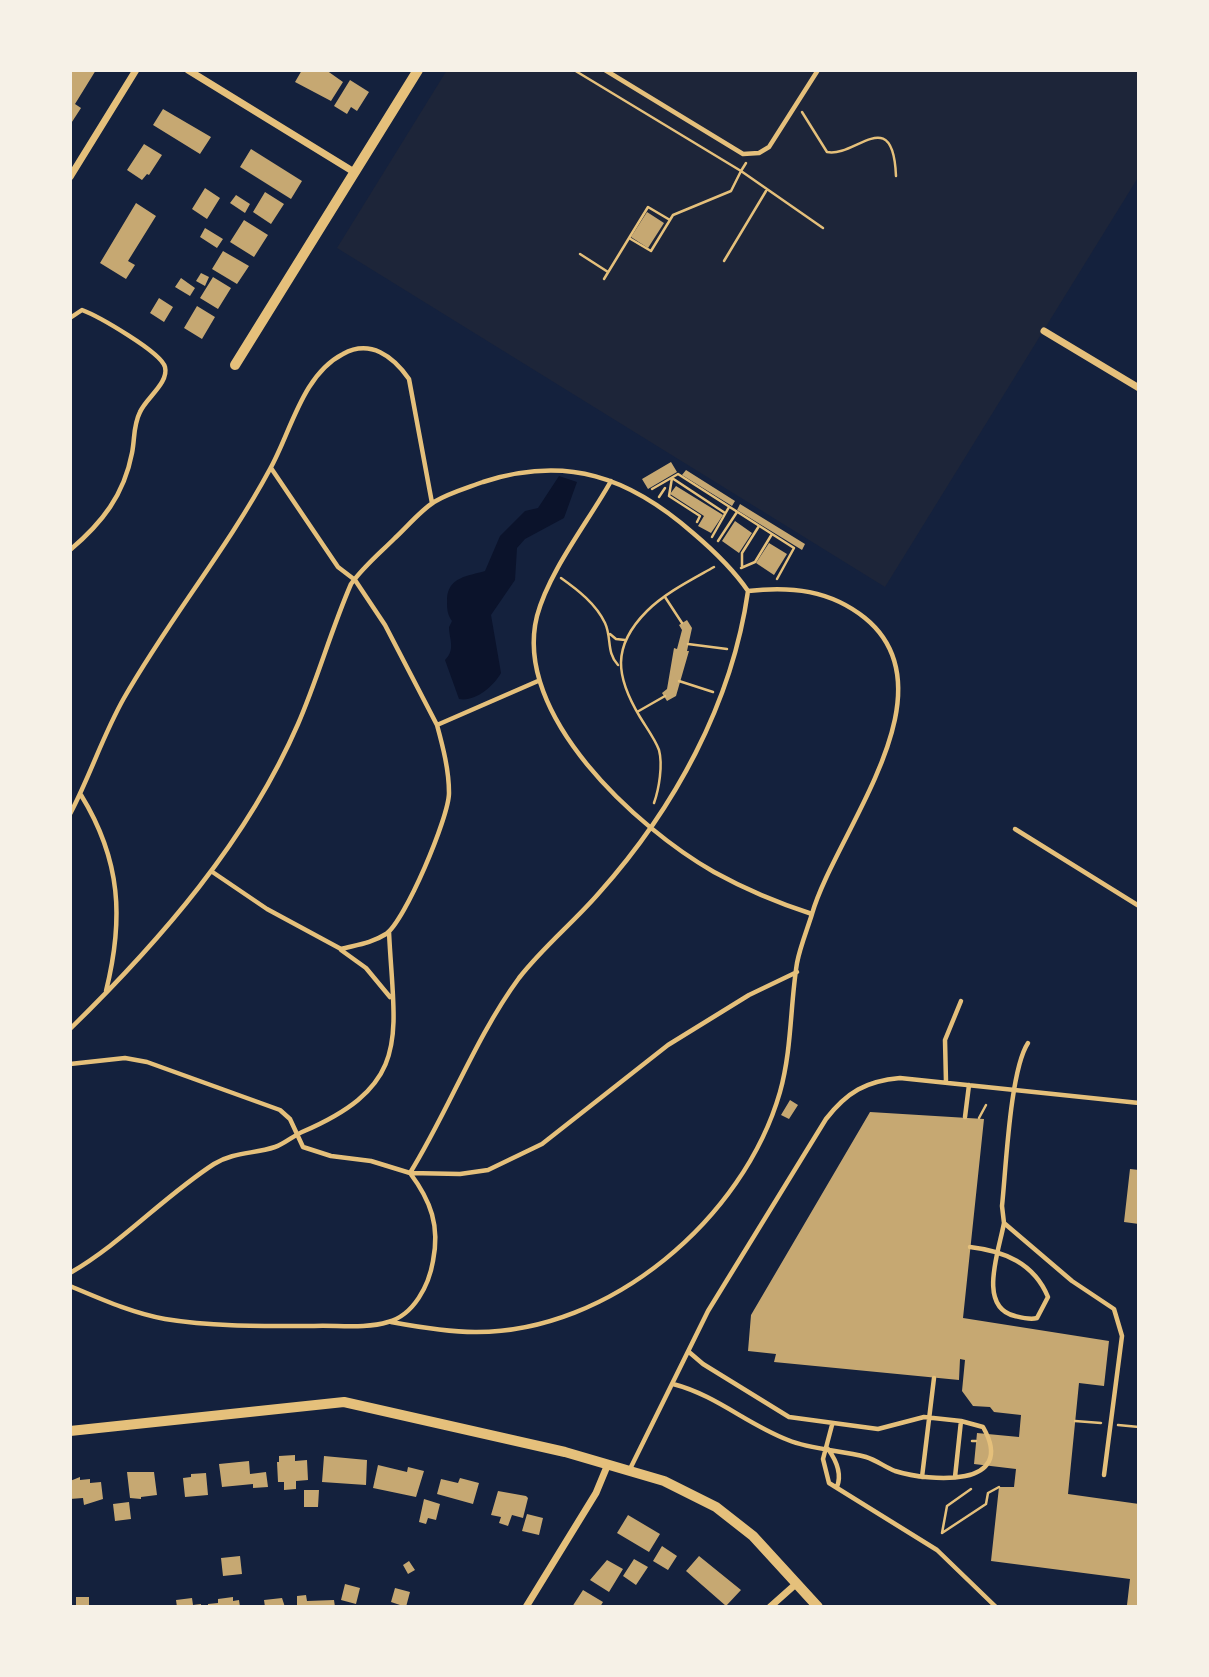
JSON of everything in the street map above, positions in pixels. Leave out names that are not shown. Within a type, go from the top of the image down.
[{"type":"street","points":[[70,177],[136,70]]},
{"type":"street","points":[[188,70],[354,172]]},
{"type":"street","points":[[235,365],[418,70]]},
{"type":"street","points":[[1044,331],[1139,388]]},
{"type":"street","points":[[70,1430],[344,1402],[608,1464],[675,1486],[716,1507],[753,1536],[818,1607]]},
{"type":"street","points":[[526,1607],[596,1493],[608,1464]]},
{"type":"street","points":[[770,1607],[797,1583]]},
{"type":"lane","points":[[606,70],[743,154],[751,155],[769,147],[818,70]]},
{"type":"lane","points":[[70,318],[82,310],[93,315],[146,348],[163,361],[166,370],[163,380],[142,407],[134,426],[132,451],[118,497],[94,528],[70,550]]},
{"type":"lane","points":[[70,814],[122,701],[271,468],[302,401],[326,365],[344,353],[361,347],[378,350],[397,362],[409,379],[432,503]]},
{"type":"lane","points":[[70,1273],[124,1236],[216,1163],[245,1151],[275,1147],[325,1122],[359,1102],[386,1069],[393,1039],[389,932],[432,849],[449,796],[446,757],[437,725],[414,677],[355,580],[338,567],[271,468]]},
{"type":"lane","points":[[70,1029],[144,954],[236,837],[276,769],[299,722],[338,615],[364,565],[432,503],[457,491],[509,474],[548,468],[572,470],[611,481],[664,507],[723,561],[748,592],[744,620],[720,694],[685,779],[600,892],[519,978],[410,1173]]},
{"type":"lane","points":[[611,481],[556,574],[537,618],[538,681],[570,743],[623,804],[716,873],[812,914]]},
{"type":"lane","points":[[70,1286],[114,1304],[163,1318],[206,1325],[346,1325],[390,1322],[475,1332],[529,1326],[574,1312],[647,1272],[688,1241],[741,1179],[766,1131],[780,1091],[792,1035],[797,972],[812,914],[890,741],[895,716],[895,666],[873,625],[849,606],[824,594],[775,589],[748,592]]},
{"type":"lane","points":[[437,725],[538,681]]},
{"type":"lane","points":[[80,794],[94,817],[108,852],[117,897],[119,922],[106,992]]},
{"type":"lane","points":[[1015,829],[1139,906]]},
{"type":"lane","points":[[211,872],[267,909],[341,949],[366,968],[392,998]]},
{"type":"lane","points":[[341,949],[368,943],[389,932]]},
{"type":"lane","points":[[70,1064],[125,1058],[147,1062],[280,1110],[290,1119],[295,1135],[303,1147],[321,1153],[372,1161],[410,1173],[460,1174],[488,1170],[542,1144],[668,1045],[749,995],[797,972]]},
{"type":"lane","points":[[946,1082],[945,1040],[961,1002]]},
{"type":"lane","points":[[970,1247],[999,1250],[1035,1276],[1048,1297],[1037,1318],[1005,1314],[997,1308],[993,1296],[999,1250],[1004,1223],[1002,1206],[1015,1090],[1021,1053],[1028,1042]]},
{"type":"lane","points":[[630,1470],[708,1311],[841,1100],[858,1088],[877,1080],[900,1078],[1139,1103]]},
{"type":"lane","points":[[965,1117],[969,1084]]},
{"type":"lane","points":[[390,1322],[413,1306],[430,1278],[436,1248],[436,1219],[426,1195],[410,1173]]},
{"type":"lane","points":[[1004,1223],[1072,1281],[1114,1309],[1122,1336],[1104,1475]]},
{"type":"lane","points":[[673,1384],[694,1389],[790,1442],[869,1458],[893,1470],[922,1477],[955,1477],[980,1473],[989,1462],[992,1443],[983,1427],[961,1420],[930,1417],[878,1429],[832,1425],[789,1417],[703,1364],[689,1352]]},
{"type":"lane","points":[[922,1477],[934,1378]]},
{"type":"lane","points":[[955,1477],[961,1420]]},
{"type":"lane","points":[[832,1425],[824,1459],[829,1483],[937,1550],[996,1607]]},
{"type":"lane","points":[[828,1449],[835,1458],[840,1479],[836,1487]]},
{"type":"path","points":[[574,70],[741,171],[766,191],[823,228]]},
{"type":"path","points":[[795,107],[804,114],[827,152],[834,154],[867,138],[877,138],[886,143],[893,151],[896,176]]},
{"type":"path","points":[[629,238],[651,251],[670,219],[731,191],[751,155]]},
{"type":"path","points":[[724,261],[766,191]]},
{"type":"path","points":[[604,279],[648,206],[670,219]]},
{"type":"path","points":[[580,254],[608,272]]},
{"type":"path","points":[[652,489],[678,474],[794,548],[777,575],[775,589]]},
{"type":"path","points":[[672,478],[669,496],[700,516],[695,525]]},
{"type":"path","points":[[672,478],[725,513]]},
{"type":"path","points":[[660,485],[671,491]]},
{"type":"path","points":[[729,507],[712,536],[712,544],[720,539],[737,512]]},
{"type":"path","points":[[738,577],[743,552],[759,526]]},
{"type":"path","points":[[704,531],[712,536]]},
{"type":"path","points":[[742,566],[755,562],[772,534]]},
{"type":"path","points":[[663,811],[653,806],[658,791],[659,751],[624,687],[620,666],[625,640],[648,610],[723,561]]},
{"type":"path","points":[[556,574],[578,590],[597,610],[608,633],[611,657],[620,666]]},
{"type":"path","points":[[665,597],[682,623]]},
{"type":"path","points":[[608,633],[616,639],[625,640]]},
{"type":"path","points":[[688,644],[734,650]]},
{"type":"path","points":[[679,681],[720,694]]},
{"type":"path","points":[[637,712],[665,696]]},
{"type":"path","points":[[979,1118],[986,1105]]},
{"type":"path","points":[[971,1489],[947,1506],[942,1533],[986,1504],[988,1493],[999,1487]]},
{"type":"shaded area","points":[[447,70],[1139,70],[1139,176],[885,587],[337,248]]},
{"type":"shaded area","points":[[559,476],[577,482],[564,518],[525,539],[517,548],[515,580],[491,615],[501,673],[483,692],[471,698],[459,699],[445,660],[451,648],[449,627],[452,621],[447,609],[448,592],[460,579],[485,571],[500,536],[525,511],[538,508]]},
{"type":"building","points":[[70,70],[96,70],[75,104],[81,108],[70,125]]},
{"type":"building","points":[[302,70],[326,70],[343,82],[331,101],[295,82]]},
{"type":"building","points":[[350,80],[369,92],[357,111],[351,107],[347,114],[334,106]]},
{"type":"building","points":[[163,109],[211,137],[200,154],[153,125]]},
{"type":"building","points":[[144,144],[162,155],[149,175],[142,180],[127,170]]},
{"type":"building","points":[[251,149],[302,181],[291,199],[240,167]]},
{"type":"building","points":[[205,188],[220,198],[207,219],[192,209]]},
{"type":"building","points":[[265,192],[284,204],[271,224],[253,212]]},
{"type":"building","points":[[236,195],[250,204],[245,213],[230,203]]},
{"type":"building","points":[[136,203],[156,216],[128,261],[135,265],[126,279],[100,263]]},
{"type":"building","points":[[647,212],[664,223],[648,248],[631,237]]},
{"type":"building","points":[[244,220],[268,235],[254,257],[230,242]]},
{"type":"building","points":[[205,228],[223,239],[217,248],[200,237]]},
{"type":"building","points":[[223,251],[249,266],[237,284],[212,269]]},
{"type":"building","points":[[201,273],[209,277],[205,286],[196,281]]},
{"type":"building","points":[[213,277],[231,288],[218,309],[200,298]]},
{"type":"building","points":[[181,278],[195,288],[190,296],[175,287]]},
{"type":"building","points":[[159,298],[173,307],[164,322],[150,313]]},
{"type":"building","points":[[197,306],[215,317],[202,339],[184,328]]},
{"type":"building","points":[[671,462],[677,472],[648,489],[642,479]]},
{"type":"building","points":[[686,470],[735,501],[732,506],[682,475]]},
{"type":"building","points":[[676,486],[723,515],[711,533],[698,526],[704,516],[670,494]]},
{"type":"building","points":[[740,504],[805,544],[802,550],[737,510]]},
{"type":"building","points":[[735,521],[752,533],[739,553],[722,541]]},
{"type":"building","points":[[769,543],[787,554],[774,575],[756,563]]},
{"type":"building","points":[[687,620],[692,628],[689,651],[676,696],[667,701],[662,693],[667,689],[674,648],[677,649],[682,630],[679,625]]},
{"type":"building","points":[[790,1100],[798,1105],[789,1119],[781,1115]]},
{"type":"building","points":[[870,1112],[984,1119],[963,1318],[1109,1341],[1104,1386],[1079,1383],[1068,1494],[1139,1504],[1139,1606],[1127,1605],[1130,1579],[991,1561],[999,1487],[1014,1487],[1016,1469],[974,1464],[977,1433],[1019,1437],[1021,1415],[994,1412],[990,1407],[973,1406],[962,1391],[965,1360],[960,1359],[959,1380],[774,1362],[776,1354],[748,1351],[751,1315]]},
{"type":"building","points":[[1130,1169],[1139,1170],[1139,1224],[1124,1222]]},
{"type":"building","points":[[295,1455],[295,1461],[307,1460],[308,1480],[296,1481],[296,1489],[284,1490],[284,1482],[278,1482],[277,1462],[279,1456]]},
{"type":"building","points":[[324,1456],[367,1460],[366,1485],[322,1482]]},
{"type":"building","points":[[249,1461],[250,1474],[266,1472],[268,1487],[253,1488],[253,1484],[222,1487],[219,1464]]},
{"type":"building","points":[[378,1465],[407,1472],[408,1467],[424,1471],[416,1497],[373,1488]]},
{"type":"building","points":[[127,1472],[154,1472],[157,1495],[141,1499],[130,1498]]},
{"type":"building","points":[[206,1473],[208,1495],[185,1497],[183,1478],[191,1477],[191,1474]]},
{"type":"building","points":[[80,1477],[80,1480],[90,1479],[90,1483],[101,1482],[103,1499],[84,1505],[83,1498],[70,1499],[70,1481]]},
{"type":"building","points":[[460,1478],[479,1483],[473,1504],[437,1494],[441,1479],[458,1483]]},
{"type":"building","points":[[304,1490],[319,1490],[318,1507],[304,1507]]},
{"type":"building","points":[[498,1491],[528,1498],[523,1518],[512,1515],[508,1526],[499,1523],[501,1517],[491,1515]]},
{"type":"building","points":[[424,1499],[440,1504],[436,1520],[428,1518],[426,1524],[419,1522]]},
{"type":"building","points":[[129,1502],[131,1519],[115,1521],[113,1504]]},
{"type":"building","points":[[527,1514],[543,1518],[539,1535],[522,1531]]},
{"type":"building","points":[[628,1515],[660,1534],[649,1552],[617,1533]]},
{"type":"building","points":[[662,1546],[677,1556],[668,1570],[653,1561]]},
{"type":"building","points":[[240,1556],[242,1574],[223,1576],[221,1558]]},
{"type":"building","points":[[699,1556],[741,1590],[726,1606],[686,1571]]},
{"type":"building","points":[[634,1559],[648,1567],[636,1585],[623,1576]]},
{"type":"building","points":[[607,1560],[623,1569],[609,1592],[590,1580]]},
{"type":"building","points":[[409,1561],[415,1570],[408,1574],[403,1565]]},
{"type":"building","points":[[345,1584],[360,1588],[356,1604],[341,1600]]},
{"type":"building","points":[[395,1588],[410,1592],[406,1607],[391,1602]]},
{"type":"building","points":[[583,1590],[603,1602],[600,1607],[572,1607]]},
{"type":"building","points":[[306,1595],[307,1601],[334,1600],[335,1607],[297,1607],[297,1596]]},
{"type":"building","points":[[76,1597],[89,1597],[89,1607],[76,1607]]},
{"type":"building","points":[[233,1597],[233,1601],[239,1600],[240,1607],[208,1607],[208,1604],[218,1603],[218,1599]]},
{"type":"building","points":[[192,1598],[193,1605],[201,1604],[201,1607],[177,1607],[176,1600]]},
{"type":"building","points":[[282,1598],[285,1607],[265,1607],[264,1600]]}]
